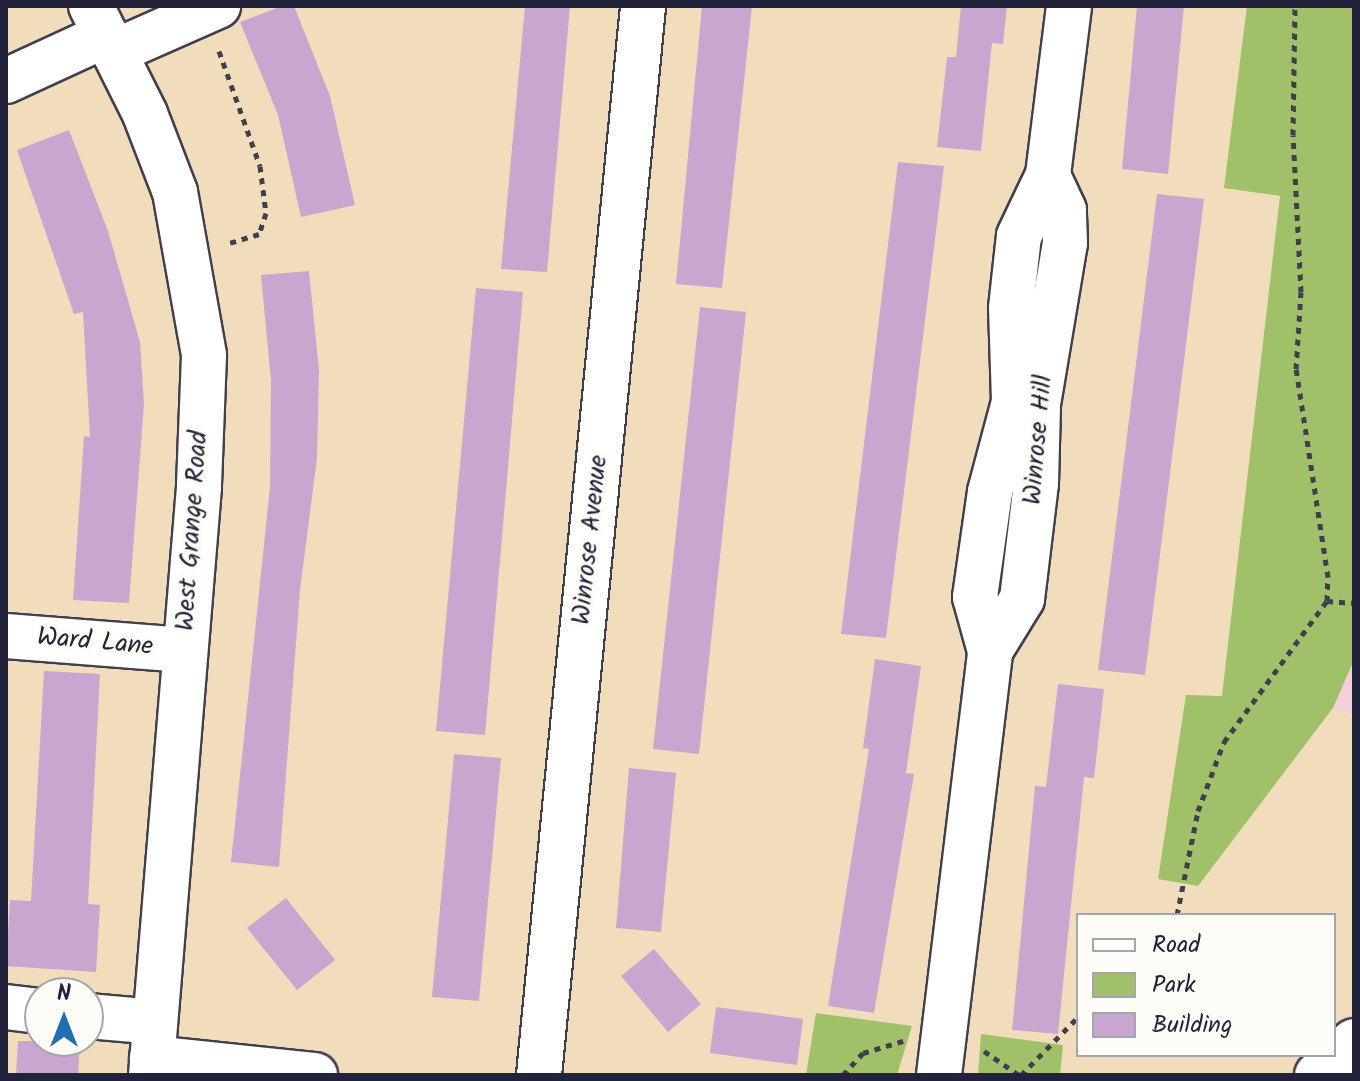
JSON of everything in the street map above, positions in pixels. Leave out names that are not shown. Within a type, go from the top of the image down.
[{"type":"street","name":"Winrose Avenue","points":[[539,1075],[643,6]]},
{"type":"street","name":"Winrose Hill","points":[[939,1075],[990,651],[975,597],[990,492],[1026,403],[1011,308],[1019,236],[1048,175],[1069,6]]},
{"type":"street","points":[[6,81],[104,31],[210,9]]},
{"type":"street","name":"West Grange Road","points":[[104,31],[175,192],[189,256],[204,355],[152,1052]]},
{"type":"street","name":"Ward Lane","points":[[6,636],[184,650]]},
{"type":"street","points":[[104,1025],[152,1052],[315,1075]]},
{"type":"street","points":[[1317,1075],[1354,1041]]},
{"type":"path","points":[[1177,913],[1198,811],[1224,742],[1327,601],[1328,577],[1296,369],[1301,292],[1293,120],[1295,6]]},
{"type":"path","points":[[189,256],[259,234],[266,213],[260,166],[210,9]]},
{"type":"path","points":[[1327,601],[1354,603]]},
{"type":"path","points":[[1021,1075],[1076,1019]]},
{"type":"shaded area","points":[[1354,660],[1354,715],[1333,708]]},
{"type":"green space","points":[[1247,6],[1354,6],[1354,660],[1333,708],[1198,886],[1158,879],[1186,695],[1222,696],[1280,196],[1224,188]]},
{"type":"green space","points":[[816,1013],[912,1026],[897,1075],[806,1075]]},
{"type":"green space","points":[[981,1034],[1063,1045],[1060,1075],[978,1075]]},
{"type":"building","points":[[282,6],[294,6],[330,96],[355,205],[301,217],[278,115],[240,22]]},
{"type":"building","points":[[525,6],[570,6],[547,272],[501,269]]},
{"type":"building","points":[[702,6],[752,6],[722,288],[676,284]]},
{"type":"building","points":[[961,6],[1007,6],[1003,44],[992,43],[981,151],[937,147],[947,57],[956,57]]},
{"type":"building","points":[[1137,6],[1184,6],[1168,174],[1122,169]]},
{"type":"building","points":[[69,130],[108,231],[140,342],[144,404],[129,603],[73,600],[84,436],[90,437],[83,312],[74,314],[17,150]]},
{"type":"building","points":[[898,162],[944,166],[886,638],[841,634]]},
{"type":"building","points":[[1157,194],[1204,199],[1145,675],[1098,670]]},
{"type":"building","points":[[309,271],[319,370],[317,458],[300,590],[279,867],[231,862],[270,487],[271,381],[261,275]]},
{"type":"building","points":[[476,288],[523,292],[485,735],[436,731]]},
{"type":"building","points":[[700,307],[746,312],[699,754],[653,749]]},
{"type":"building","points":[[875,659],[921,666],[906,773],[914,774],[874,1013],[828,1006],[869,749],[863,748]]},
{"type":"building","points":[[44,671],[100,674],[88,904],[100,905],[96,972],[6,966],[10,900],[31,901]]},
{"type":"building","points":[[1058,684],[1104,689],[1094,778],[1084,777],[1058,1034],[1012,1030],[1035,786],[1046,787]]},
{"type":"building","points":[[454,754],[501,758],[479,1001],[432,997]]},
{"type":"building","points":[[629,768],[676,773],[661,932],[616,928]]},
{"type":"building","points":[[286,898],[335,960],[297,990],[247,928]]},
{"type":"building","points":[[654,949],[701,1004],[668,1032],[621,976]]},
{"type":"building","points":[[716,1007],[803,1019],[797,1065],[710,1053]]},
{"type":"building","points":[[18,1041],[24,1041],[24,1057],[79,1057],[78,1075],[16,1075]]}]
